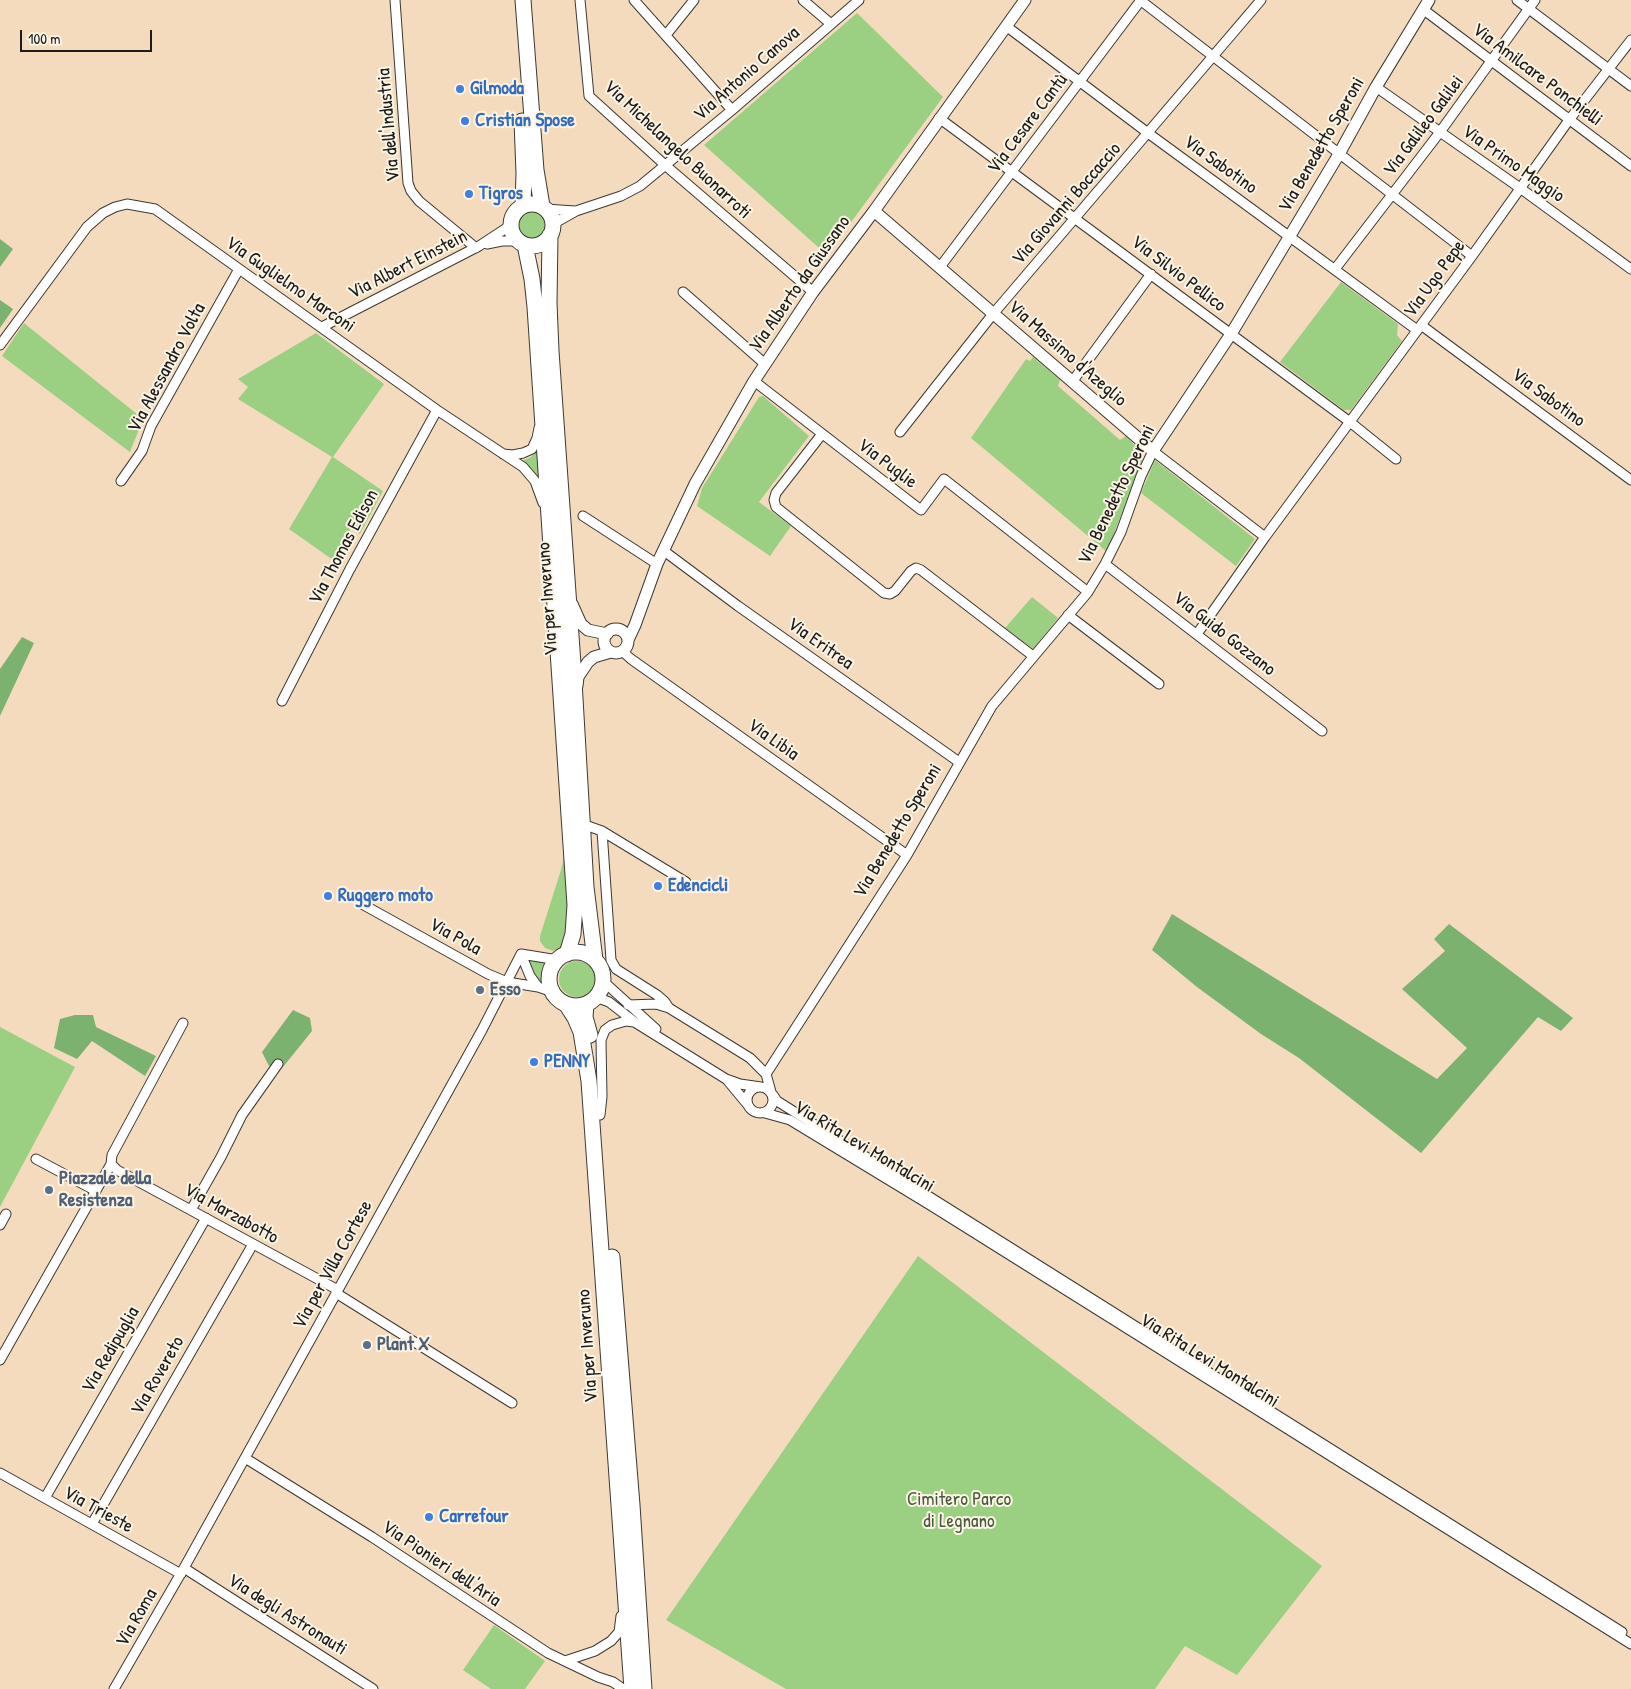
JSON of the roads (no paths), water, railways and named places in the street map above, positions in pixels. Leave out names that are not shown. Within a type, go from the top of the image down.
[{"type":"main road","points":[[513,0],[523,137],[523,206]]},
{"type":"main road","points":[[523,0],[536,170],[543,208]]},
{"type":"main road","points":[[536,204],[543,208],[552,218],[552,230],[542,243],[537,245],[522,243],[512,232],[511,225],[514,214],[523,206],[536,204]]},
{"type":"main road","name":"Via per Inveruno","points":[[552,230],[549,248],[550,326],[586,887],[595,960]]},
{"type":"main road","name":"Via per Inveruno","points":[[522,243],[533,288],[575,905],[574,934],[562,957]]},
{"type":"main road","points":[[582,953],[595,960],[600,966],[603,981],[601,990],[591,1001],[572,1006],[546,990],[550,984],[552,967],[562,957],[582,953]]},
{"type":"main road","name":"Via per Inveruno","points":[[591,1001],[585,1016],[597,1080],[632,1505],[644,1689]]},
{"type":"main road","name":"Via per Inveruno","points":[[566,1004],[581,1032],[589,1081],[632,1689]]},
{"type":"street","name":"Via dell'Industria","points":[[395,0],[408,183],[411,191],[419,201],[479,246]]},
{"type":"street","name":"Via Michelangelo Buonarroti","points":[[580,0],[589,96],[665,165],[813,292]]},
{"type":"street","points":[[634,0],[732,110]]},
{"type":"street","points":[[666,35],[694,0]]},
{"type":"street","points":[[803,0],[831,24]]},
{"type":"street","name":"Via Antonio Canova","points":[[552,230],[576,211],[621,196],[640,186],[732,110],[858,0]]},
{"type":"street","name":"Via Alberto da Giussano","points":[[628,640],[658,564],[695,484],[754,380],[813,292],[874,211],[1025,0]]},
{"type":"street","points":[[1141,0],[1472,256]]},
{"type":"street","name":"Via Cesare Cantù","points":[[940,267],[1141,0]]},
{"type":"street","name":"Via Giovanni Boccaccio","points":[[900,432],[993,314],[1261,0]]},
{"type":"street","points":[[1517,0],[1631,86]]},
{"type":"street","name":"Via Galileo Galilei","points":[[1335,269],[1440,132],[1535,0]]},
{"type":"street","name":"Via Amilcare Ponchielli","points":[[1426,5],[1492,61],[1631,166]]},
{"type":"street","name":"Via Benedetto Speroni","points":[[766,1074],[907,855],[992,706],[1088,592],[1121,532],[1141,476],[1153,451],[1230,334],[1290,236],[1426,5]]},
{"type":"street","name":"Via Sabotino","points":[[1006,26],[1148,133],[1335,269],[1630,476]]},
{"type":"street","name":"Via Ugo Pepe","points":[[1197,634],[1265,537],[1472,256],[1569,120],[1610,70],[1631,40]]},
{"type":"street","name":"Via Primo Maggio","points":[[1376,87],[1630,267]]},
{"type":"street","name":"Via Silvio Pellico","points":[[940,118],[1396,458]]},
{"type":"street","name":"Via Guglielmo Marconi","points":[[0,345],[87,227],[103,213],[127,204],[155,210],[437,410],[523,467],[536,481],[542,497],[550,540]]},
{"type":"street","name":"Via Antonio Canova","points":[[543,208],[576,211]]},
{"type":"street","name":"Via Massimo d'Azeglio","points":[[874,211],[1153,451],[1265,537]]},
{"type":"street","name":"Via Albert Einstein","points":[[322,327],[479,246],[511,225]]},
{"type":"street","name":"Via Albert Einstein","points":[[479,246],[502,241],[522,243]]},
{"type":"street","name":"Via Alessandro Volta","points":[[121,481],[142,451],[152,426],[239,269]]},
{"type":"street","points":[[1072,382],[1151,274]]},
{"type":"street","points":[[683,292],[765,364]]},
{"type":"street","name":"Via Puglie","points":[[754,380],[921,510],[944,478],[1088,592]]},
{"type":"street","name":"Via Thomas Edison","points":[[282,701],[350,569],[437,410]]},
{"type":"street","points":[[503,454],[514,455],[532,448],[537,438],[542,414]]},
{"type":"street","points":[[822,434],[776,493],[774,500],[776,507],[884,593],[890,594],[895,591],[911,571],[916,568],[921,570],[1033,656]]},
{"type":"street","points":[[583,516],[658,564]]},
{"type":"street","name":"Via Eritrea","points":[[664,551],[738,606],[959,762]]},
{"type":"street","name":"Via Guido Gozzano","points":[[1105,564],[1322,731]]},
{"type":"street","points":[[567,585],[574,610],[581,624],[588,630],[624,633],[628,640],[626,646],[617,651],[594,657],[588,662],[578,677],[575,700]]},
{"type":"street","name":"Via Alberto da Giussano","points":[[612,632],[640,609]]},
{"type":"street","points":[[1068,615],[1159,684]]},
{"type":"street","points":[[612,632],[605,644],[617,651]]},
{"type":"street","name":"Via Libia","points":[[617,651],[631,659],[907,855]]},
{"type":"street","points":[[582,824],[602,831],[686,882]]},
{"type":"street","points":[[602,831],[611,960],[616,969],[658,995],[669,1008]]},
{"type":"street","name":"Via Pola","points":[[362,904],[488,974],[507,982]]},
{"type":"street","points":[[546,990],[530,976],[521,954],[562,957]]},
{"type":"street","name":"Via per Villa Cortese","points":[[184,1568],[482,1030],[521,954]]},
{"type":"street","points":[[603,981],[633,1005],[673,1044]]},
{"type":"street","points":[[507,982],[546,990]]},
{"type":"street","points":[[633,1005],[643,993],[639,984]]},
{"type":"street","points":[[591,1001],[609,1002],[636,1023],[726,1078],[740,1084],[764,1087],[772,1093]]},
{"type":"street","points":[[633,1005],[656,1004],[669,1008],[750,1058],[766,1074],[774,1100],[772,1108],[761,1114],[753,1111],[726,1078]]},
{"type":"street","name":"Via per Inveruno","points":[[600,1115],[602,1097],[601,1040],[605,1030],[612,1025],[626,1021],[636,1023]]},
{"type":"street","points":[[0,1360],[111,1164],[112,1155],[182,1023]]},
{"type":"street","points":[[191,1210],[242,1115],[278,1064]]},
{"type":"street","points":[[748,1105],[747,1096],[749,1092],[756,1087],[760,1087]]},
{"type":"street","name":"Via Rita Levi Montalcini","points":[[772,1093],[777,1101],[1631,1637]]},
{"type":"street","name":"Via Rita Levi Montalcini","points":[[765,1113],[790,1120],[913,1195],[1631,1644]]},
{"type":"street","points":[[36,1159],[96,1191]]},
{"type":"street","name":"Via Marzabotto","points":[[111,1164],[117,1170],[337,1292],[512,1403]]},
{"type":"street","points":[[0,1224],[6,1214]]},
{"type":"street","name":"Via Redipuglia","points":[[45,1498],[206,1218]]},
{"type":"street","name":"Via Rovereto","points":[[92,1524],[253,1244]]},
{"type":"street","points":[[565,1662],[595,1651],[611,1641],[619,1632],[622,1620],[613,1476],[615,1456]]},
{"type":"street","name":"Via Pionieri dell'Aria","points":[[245,1458],[372,1537],[548,1653],[611,1686],[624,1689]]},
{"type":"street","name":"Via Trieste","points":[[0,1473],[92,1524],[184,1568]]},
{"type":"street","name":"Via Roma","points":[[114,1689],[184,1568]]},
{"type":"street","name":"Via degli Astronauti","points":[[184,1568],[373,1689]]},
{"type":"place","name":"Gilmoda","points":[[460,89]]},
{"type":"place","name":"Cristian Spose","points":[[465,121]]},
{"type":"place","name":"Tigros","points":[[469,194]]},
{"type":"place","name":"Edencicli","points":[[658,886]]},
{"type":"place","name":"Ruggero moto","points":[[328,896]]},
{"type":"place","name":"Esso","points":[[480,990]]},
{"type":"place","name":"PENNY","points":[[534,1062]]},
{"type":"place","name":"Piazzale della Resistenza","points":[[49,1190]]},
{"type":"place","name":"Plant X","points":[[367,1345]]},
{"type":"place","name":"Carrefour","points":[[429,1517]]},
{"type":"park label","name":"Cimitero Parco di Legnano","points":[[959,1511]]}]
